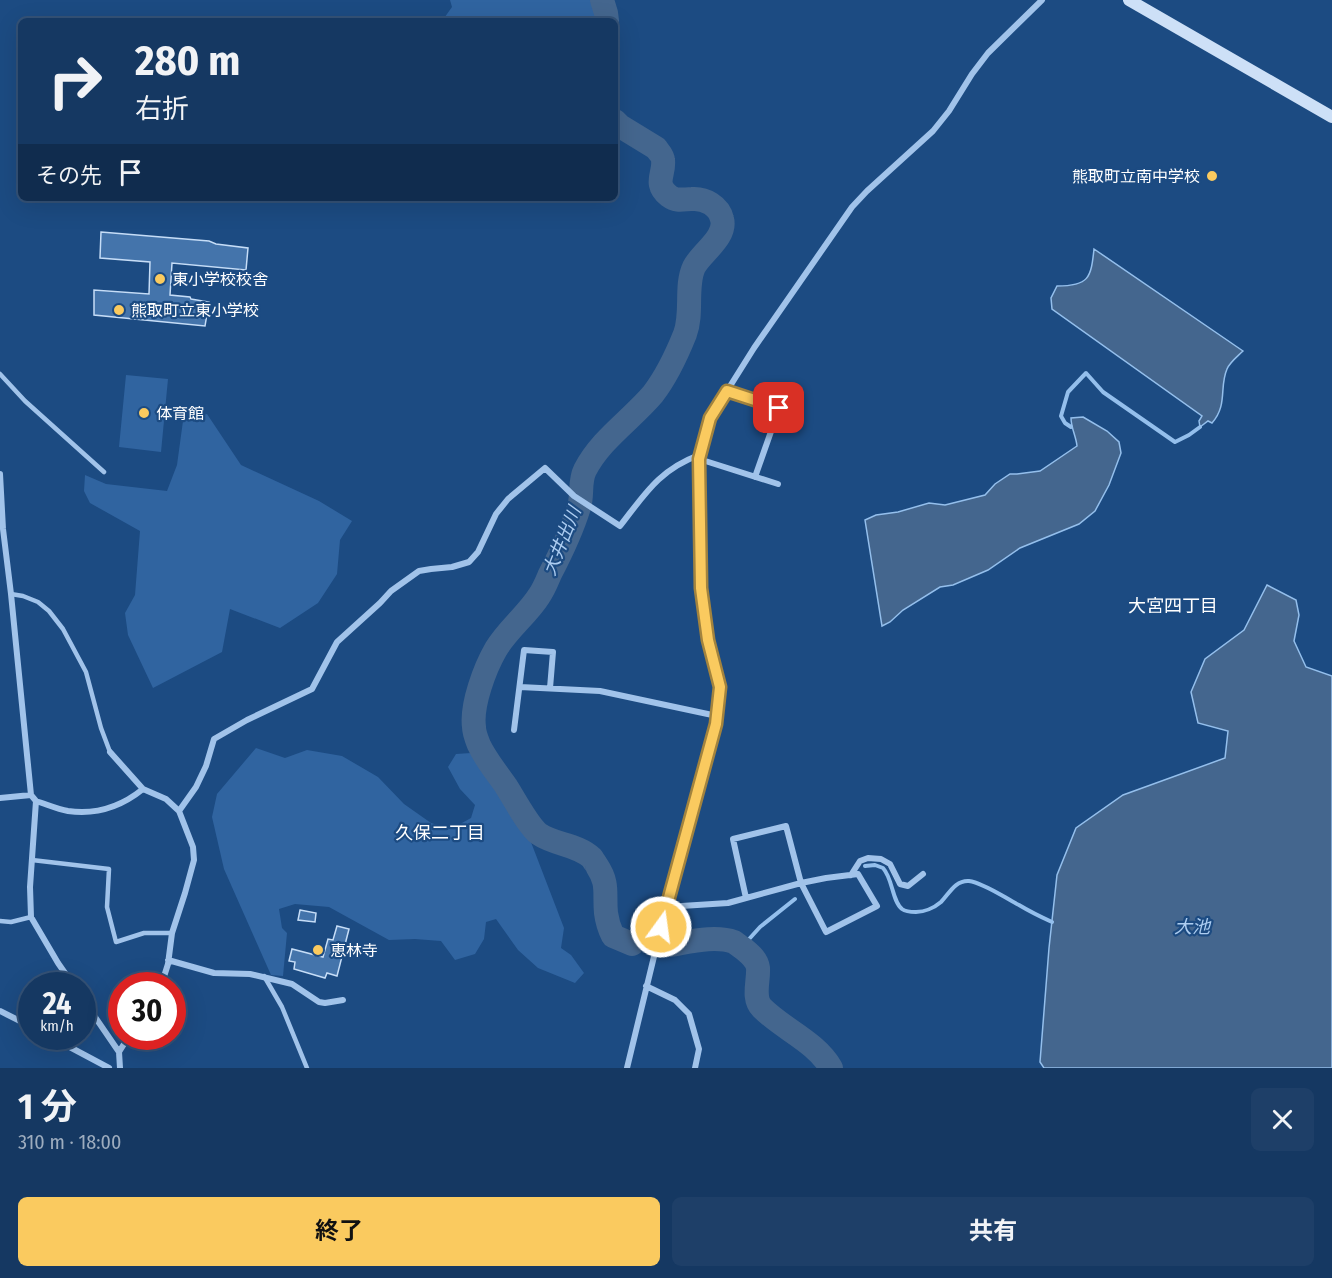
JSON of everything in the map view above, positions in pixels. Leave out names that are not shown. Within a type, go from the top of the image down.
[{"type":"street","points":[[627,1068],[666,907],[716,724],[720,687],[708,640],[701,588],[699,457],[710,418],[754,348],[852,207],[933,131],[988,53],[1042,0]]},
{"type":"street","points":[[1129,0],[1332,117]]},
{"type":"street","points":[[755,477],[787,386]]},
{"type":"street","points":[[727,391],[779,408]]},
{"type":"street","points":[[179,811],[196,787],[206,766],[214,739],[312,689],[337,642],[391,591],[419,571],[470,562],[478,552],[496,514],[508,499],[545,468],[574,496],[620,526],[648,490],[666,472],[682,462],[699,457],[778,484]]},
{"type":"street","points":[[0,474],[1,509],[31,795],[36,801],[68,811],[101,810],[115,807],[131,799],[143,789]]},
{"type":"street","points":[[514,730],[524,650],[553,652],[550,688]]},
{"type":"street","points":[[520,687],[600,691],[717,716]]},
{"type":"street","points":[[110,752],[143,789],[166,799],[179,811],[193,847],[194,860],[172,933],[165,972]]},
{"type":"street","points":[[0,798],[31,795]]},
{"type":"street","points":[[36,801],[30,887],[32,917],[64,972]]},
{"type":"street","points":[[666,907],[728,903],[801,883],[858,874],[877,906],[826,932],[801,883],[786,826],[733,839],[746,898]]},
{"type":"street","points":[[851,875],[860,861],[868,858],[890,864],[900,884],[908,886],[923,874]]},
{"type":"street","points":[[168,960],[213,974],[264,976],[292,984],[319,1002],[343,1000]]},
{"type":"street","points":[[646,986],[675,1000],[689,1014],[699,1049],[695,1068]]},
{"type":"street","points":[[0,1011],[18,1020]]},
{"type":"street","points":[[96,1018],[119,1052],[120,1068]]},
{"type":"street","points":[[75,1050],[109,1068]]},
{"type":"lane","points":[[0,374],[25,401],[104,472]]},
{"type":"lane","points":[[11,594],[38,602],[49,611],[63,629],[86,672],[110,752]]},
{"type":"lane","points":[[32,860],[109,868],[108,907],[116,942],[144,933],[172,933]]},
{"type":"lane","points":[[0,921],[32,917]]},
{"type":"lane","points":[[264,976],[282,1007],[308,1068]]},
{"type":"shaded area","points":[[450,0],[596,0],[601,18],[444,18],[452,7]]},
{"type":"shaded area","name":"体育館","points":[[126,375],[168,379],[161,452],[119,447]]},
{"type":"shaded area","points":[[207,414],[241,465],[319,501],[352,521],[340,540],[337,574],[318,603],[280,628],[230,609],[222,652],[153,688],[128,635],[125,613],[135,595],[140,531],[90,503],[84,491],[85,475],[106,484],[167,491],[177,465],[183,421]]},
{"type":"shaded area","points":[[256,748],[285,758],[307,750],[342,756],[378,777],[404,804],[431,823],[451,829],[471,818],[475,805],[460,789],[448,767],[456,754],[471,753],[490,775],[529,837],[564,928],[561,948],[571,955],[584,973],[575,983],[538,968],[518,950],[496,919],[486,922],[484,939],[475,954],[455,960],[441,941],[389,940],[329,907],[295,904],[279,909],[282,928],[287,933],[283,976],[271,975],[224,869],[212,817],[217,794]]},
{"type":"water","points":[[1094,249],[1243,351],[1227,369],[1222,403],[1212,423],[1208,421],[1200,427],[1199,421],[1202,416],[1052,309],[1051,298],[1057,286],[1076,284],[1086,278],[1091,267]]},
{"type":"water","points":[[1083,417],[1107,431],[1119,442],[1121,453],[1109,485],[1095,511],[1079,524],[1020,548],[988,570],[953,585],[940,587],[882,626],[865,520],[876,515],[898,512],[929,503],[945,505],[985,495],[995,484],[1010,474],[1040,471],[1077,446],[1071,418]]},
{"type":"water","name":"大池","points":[[1267,585],[1296,600],[1299,615],[1294,641],[1306,667],[1332,676],[1332,1068],[1044,1068],[1040,1062],[1057,875],[1076,828],[1123,795],[1225,758],[1228,731],[1198,723],[1191,692],[1205,659],[1244,630]]},
{"type":"building","name":"東小学校校舎","points":[[101,232],[209,241],[248,248],[246,270],[172,263],[170,295],[209,302],[205,326],[94,315],[94,290],[149,294],[150,262],[100,258]]},
{"type":"building","points":[[300,910],[316,913],[315,922],[298,920]]},
{"type":"building","points":[[337,926],[349,929],[337,976],[327,973],[325,978],[294,969],[295,962],[289,961],[292,949],[323,957],[328,939],[333,940]]},
{"type":"waterway","name":"大井出川","points":[[602,0],[607,18]]},
{"type":"waterway","name":"大井出川","points":[[618,124],[656,148],[661,154],[663,159],[661,183],[669,196],[678,200],[697,199],[711,204],[718,210],[723,226],[691,274],[689,317],[685,334],[671,365],[653,394],[599,449],[585,470],[579,507],[573,524],[541,593],[501,642],[492,657],[480,687],[475,708],[474,729],[479,745],[488,761],[535,830],[545,838],[580,850],[592,858],[605,884],[606,913],[613,936],[632,944]]},
{"type":"waterway","points":[[1071,427],[1061,416],[1068,392],[1086,373],[1103,392],[1175,442],[1200,427]]},
{"type":"waterway","points":[[865,866],[875,865],[883,868],[899,905],[907,911],[919,912],[932,908],[941,902],[956,885],[969,881],[988,888],[1052,922]]},
{"type":"waterway","points":[[741,948],[760,927],[795,899]]},
{"type":"waterway","name":"大井出川","points":[[670,945],[719,939],[734,942],[745,950],[757,965],[759,1004],[771,1016],[817,1050],[831,1068]]},
{"type":"place","name":"熊取町立南中学校","points":[[1212,176]]},
{"type":"place","name":"東小学校校舎","points":[[160,279]]},
{"type":"place","name":"熊取町立東小学校","points":[[119,310]]},
{"type":"place","name":"体育館","points":[[144,413]]},
{"type":"place","name":"恵林寺","points":[[318,950]]},
{"type":"district","name":"大宮四丁目","points":[[1173,606]]},
{"type":"district","name":"久保二丁目","points":[[440,833]]},
{"type":"route","points":[[661,927],[716,724],[720,687],[708,640],[701,588],[699,455],[710,418],[727,391],[779,408]]}]
